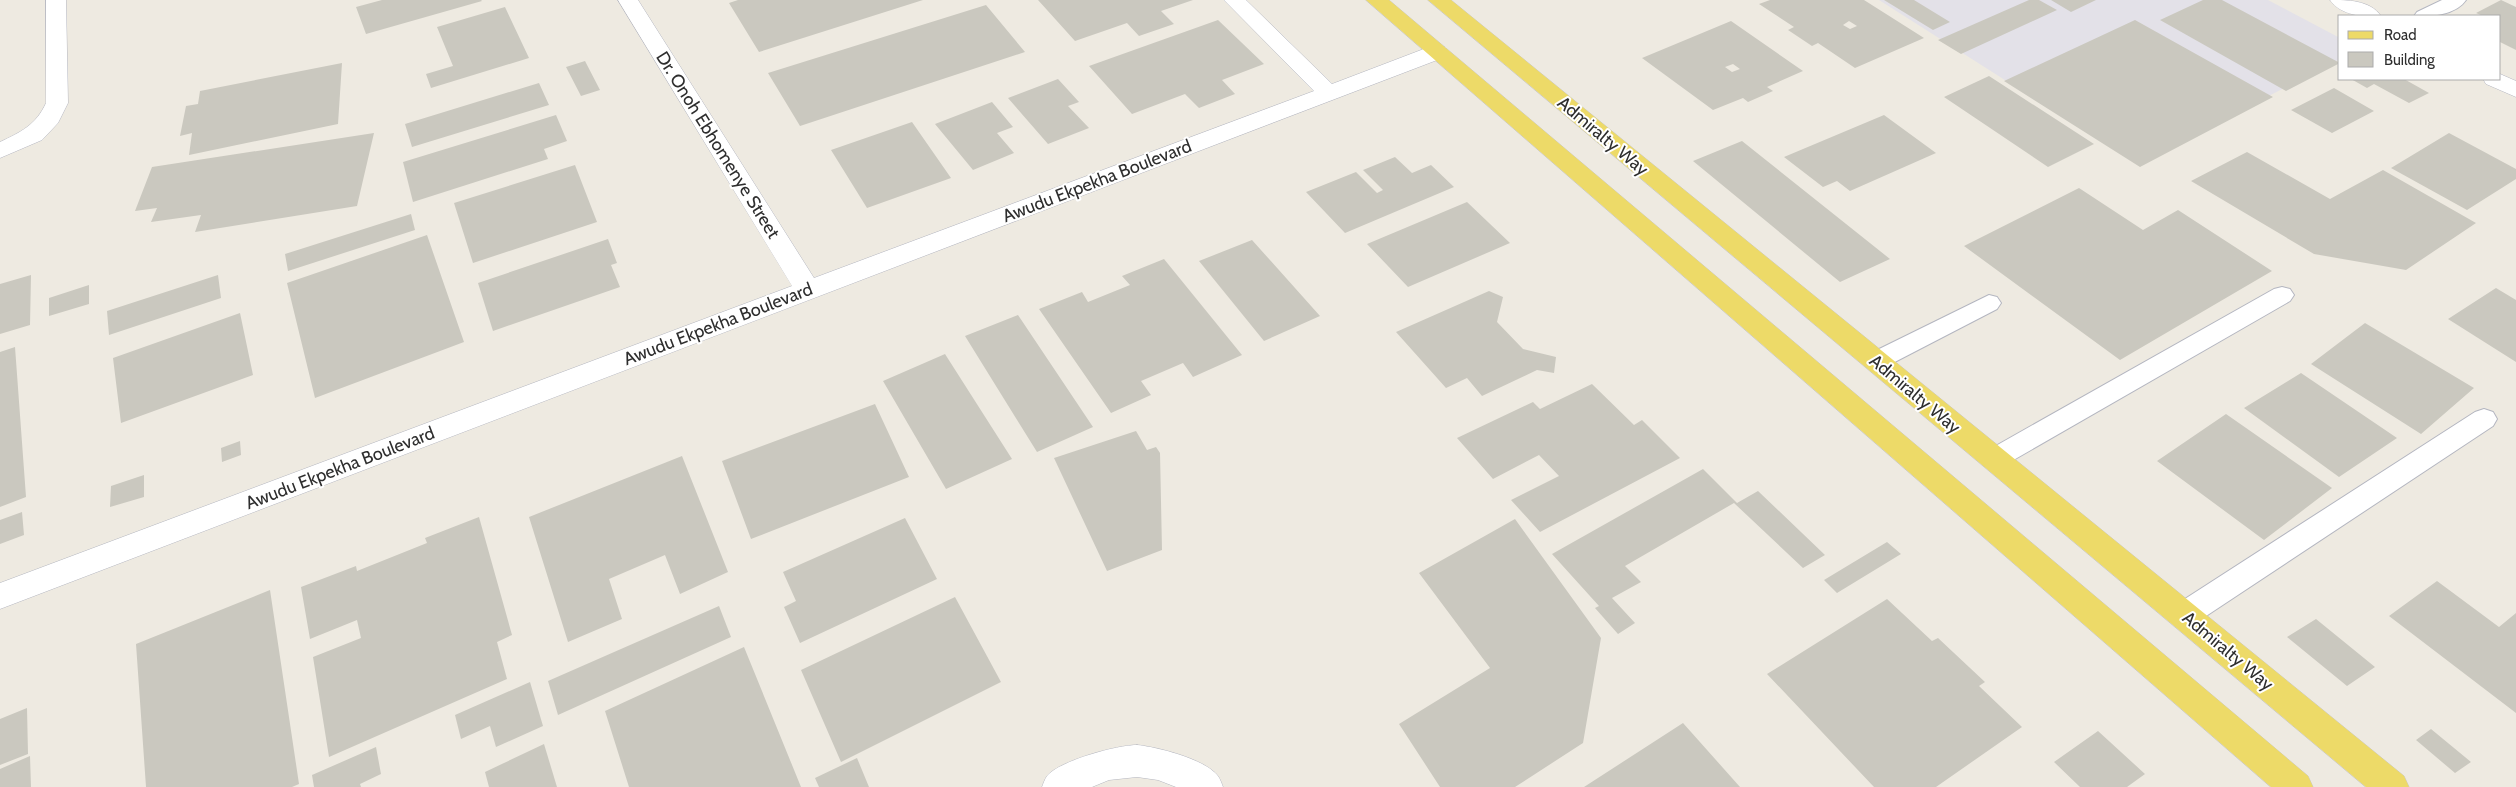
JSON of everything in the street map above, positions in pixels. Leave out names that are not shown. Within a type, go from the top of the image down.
[{"type":"main road","points":[[1376,0],[2296,787]]},
{"type":"main road","name":"Admiralty Way","points":[[1438,0],[2392,787]]},
{"type":"street","points":[[0,151],[34,135],[50,118],[57,102],[56,0]]},
{"type":"street","name":"Dr. Onoh Ebhomenye Street","points":[[628,0],[808,290]]},
{"type":"street","points":[[1234,0],[1329,93]]},
{"type":"street","points":[[2340,0],[2369,15]]},
{"type":"street","name":"Awudu Ekpekha Boulevard","points":[[0,596],[1437,52]]},
{"type":"street","points":[[2496,80],[2516,90]]},
{"type":"street","points":[[1059,787],[1087,772],[1127,760],[1170,767],[1206,787]]},
{"type":"lane","points":[[2426,15],[2457,0]]},
{"type":"lane","points":[[1994,459],[2282,295]]},
{"type":"lane","points":[[1876,362],[1990,303]]},
{"type":"lane","points":[[2184,615],[2484,419]]},
{"type":"shaded area","points":[[1879,0],[2268,0],[2338,37],[2338,60],[2137,164]]},
{"type":"building","points":[[382,0],[482,1],[366,34],[356,7]]},
{"type":"building","points":[[738,0],[923,0],[759,52],[729,3]]},
{"type":"building","points":[[1038,0],[1193,0],[1161,11],[1174,24],[1139,36],[1127,23],[1075,41]]},
{"type":"building","points":[[1770,0],[1864,0],[1924,38],[1855,68],[1818,43],[1812,46],[1788,30],[1794,27],[1759,4]],"holes":[[[1849,21],[1857,26],[1850,29],[1843,25]]]},
{"type":"building","points":[[1884,0],[1914,0],[1950,22],[1933,30]]},
{"type":"building","points":[[2029,0],[2039,0],[2057,10],[1961,54],[1938,40]]},
{"type":"building","points":[[2051,0],[2096,0],[2071,12]]},
{"type":"building","points":[[2203,0],[2222,0],[2338,62],[2338,64],[2286,91],[2160,20]]},
{"type":"building","points":[[2501,0],[2516,7],[2516,50],[2501,42],[2501,15],[2481,15],[2476,13]]},
{"type":"building","points":[[986,5],[1025,52],[800,126],[768,73]]},
{"type":"building","points":[[505,7],[529,58],[431,88],[426,74],[453,66],[437,27]]},
{"type":"building","points":[[1218,20],[1264,64],[1222,80],[1235,94],[1199,108],[1185,94],[1132,114],[1089,66]]},
{"type":"building","points":[[2135,20],[2273,97],[2140,167],[2004,81]]},
{"type":"building","points":[[1731,21],[1803,71],[1767,87],[1773,91],[1748,102],[1743,98],[1713,110],[1642,58]],"holes":[[[1733,64],[1740,69],[1732,72],[1725,67]]]},
{"type":"building","points":[[585,61],[600,90],[581,96],[566,67]]},
{"type":"building","points":[[342,63],[338,124],[189,155],[192,133],[180,136],[186,106],[198,104],[200,91]]},
{"type":"building","points":[[1989,76],[2094,144],[2048,167],[1944,97]]},
{"type":"building","points":[[1058,79],[1079,102],[1068,106],[1089,128],[1048,144],[1008,98]]},
{"type":"building","points":[[2353,80],[2406,80],[2429,93],[2409,103],[2374,84],[2367,88]]},
{"type":"building","points":[[539,83],[549,105],[412,147],[405,124]]},
{"type":"building","points":[[2334,88],[2374,111],[2332,133],[2291,110]]},
{"type":"building","points":[[992,102],[1013,127],[997,133],[1014,153],[973,170],[935,124]]},
{"type":"building","points":[[556,115],[567,141],[544,149],[548,159],[413,202],[403,162]]},
{"type":"building","points":[[1884,115],[1936,153],[1850,191],[1837,181],[1823,187],[1784,157]]},
{"type":"building","points":[[912,122],[951,178],[867,208],[831,150]]},
{"type":"building","points":[[374,133],[357,206],[195,232],[201,215],[151,222],[157,208],[135,211],[152,167]]},
{"type":"building","points":[[2449,133],[2516,169],[2516,179],[2467,210],[2391,168]]},
{"type":"building","points":[[1742,141],[1890,259],[1840,282],[1693,161]]},
{"type":"building","points":[[2247,152],[2330,199],[2383,170],[2476,223],[2406,270],[2314,254],[2191,181]]},
{"type":"building","points":[[1395,157],[1412,173],[1431,165],[1454,187],[1345,233],[1306,192],[1356,172],[1377,193],[1383,190],[1363,170]]},
{"type":"building","points":[[575,165],[597,222],[473,263],[454,203]]},
{"type":"building","points":[[2079,188],[2143,230],[2178,210],[2272,271],[2120,360],[1964,246]]},
{"type":"building","points":[[1467,202],[1510,243],[1408,287],[1367,244]]},
{"type":"building","points":[[411,214],[415,230],[288,271],[285,254]]},
{"type":"building","points":[[427,235],[464,342],[315,398],[287,283]]},
{"type":"building","points":[[608,239],[617,263],[611,265],[620,287],[493,331],[478,283]]},
{"type":"building","points":[[1252,240],[1320,316],[1264,341],[1199,261]]},
{"type":"building","points":[[1164,259],[1242,355],[1193,377],[1183,363],[1141,381],[1151,395],[1111,413],[1039,309],[1082,292],[1088,302],[1130,285],[1122,276]]},
{"type":"building","points":[[31,275],[30,325],[0,334],[0,284]]},
{"type":"building","points":[[218,275],[221,298],[109,335],[107,311]]},
{"type":"building","points":[[89,285],[89,304],[49,316],[49,298]]},
{"type":"building","points":[[2496,288],[2516,300],[2516,362],[2448,319]]},
{"type":"building","points":[[1489,291],[1503,297],[1497,322],[1523,349],[1556,357],[1554,373],[1537,370],[1482,396],[1467,378],[1446,388],[1396,332]]},
{"type":"building","points":[[240,313],[253,375],[121,423],[113,358]]},
{"type":"building","points":[[1018,315],[1093,427],[1037,452],[965,336]]},
{"type":"building","points":[[2365,323],[2474,388],[2421,434],[2311,364]]},
{"type":"building","points":[[15,347],[26,497],[0,507],[0,352]]},
{"type":"building","points":[[945,354],[1012,459],[946,489],[883,381]]},
{"type":"building","points":[[2301,373],[2397,438],[2339,477],[2244,408]]},
{"type":"building","points":[[1592,384],[1634,425],[1642,420],[1680,458],[1540,532],[1511,500],[1559,476],[1539,455],[1493,479],[1457,438],[1533,402],[1540,409]]},
{"type":"building","points":[[875,404],[909,477],[751,539],[722,461]]},
{"type":"building","points":[[2226,414],[2332,488],[2264,540],[2157,461]]},
{"type":"building","points":[[1136,431],[1147,450],[1156,447],[1160,453],[1162,550],[1107,571],[1054,458]]},
{"type":"building","points":[[240,441],[241,455],[222,462],[221,448]]},
{"type":"building","points":[[682,456],[728,572],[680,594],[665,555],[609,579],[622,619],[568,642],[529,517]]},
{"type":"building","points":[[1703,469],[1737,503],[1758,491],[1825,555],[1803,568],[1734,503],[1625,566],[1641,582],[1612,598],[1635,623],[1618,634],[1595,608],[1599,606],[1552,554]]},
{"type":"building","points":[[144,475],[144,497],[110,507],[111,486]]},
{"type":"building","points":[[22,512],[24,535],[0,544],[0,520]]},
{"type":"building","points":[[479,517],[512,635],[497,642],[507,679],[329,757],[313,657],[361,638],[357,620],[310,639],[301,587],[356,566],[357,571],[427,543],[425,538]]},
{"type":"building","points":[[905,518],[937,579],[800,643],[784,607],[796,601],[783,572]]},
{"type":"building","points":[[1515,519],[1601,638],[1583,743],[1515,787],[1440,787],[1399,724],[1490,668],[1419,573]]},
{"type":"building","points":[[1887,542],[1901,554],[1837,593],[1824,580]]},
{"type":"building","points":[[2437,581],[2499,627],[2516,613],[2516,713],[2389,616]]},
{"type":"building","points":[[270,590],[299,784],[292,787],[146,787],[136,644]]},
{"type":"building","points":[[955,597],[1001,682],[841,762],[801,670]]},
{"type":"building","points":[[1887,599],[1932,641],[1938,638],[1985,682],[1979,686],[2022,727],[1936,787],[1874,787],[1767,674]]},
{"type":"building","points":[[719,606],[731,637],[558,715],[548,681]]},
{"type":"building","points":[[2316,619],[2375,667],[2347,686],[2287,637]]},
{"type":"building","points":[[744,647],[801,787],[629,787],[605,711]]},
{"type":"building","points":[[530,682],[543,726],[496,747],[490,726],[461,739],[455,715]]},
{"type":"building","points":[[27,708],[28,754],[0,765],[0,719]]},
{"type":"building","points":[[1683,723],[1740,787],[1584,787]]},
{"type":"building","points":[[2431,729],[2471,762],[2455,773],[2416,740]]},
{"type":"building","points":[[2098,731],[2145,774],[2127,787],[2080,787],[2054,762]]},
{"type":"building","points":[[544,744],[557,787],[489,787],[485,772]]},
{"type":"building","points":[[376,747],[381,774],[360,784],[361,787],[314,787],[312,775]]},
{"type":"building","points":[[30,756],[31,787],[0,787],[0,769]]},
{"type":"building","points":[[857,758],[869,787],[819,787],[815,778]]}]
